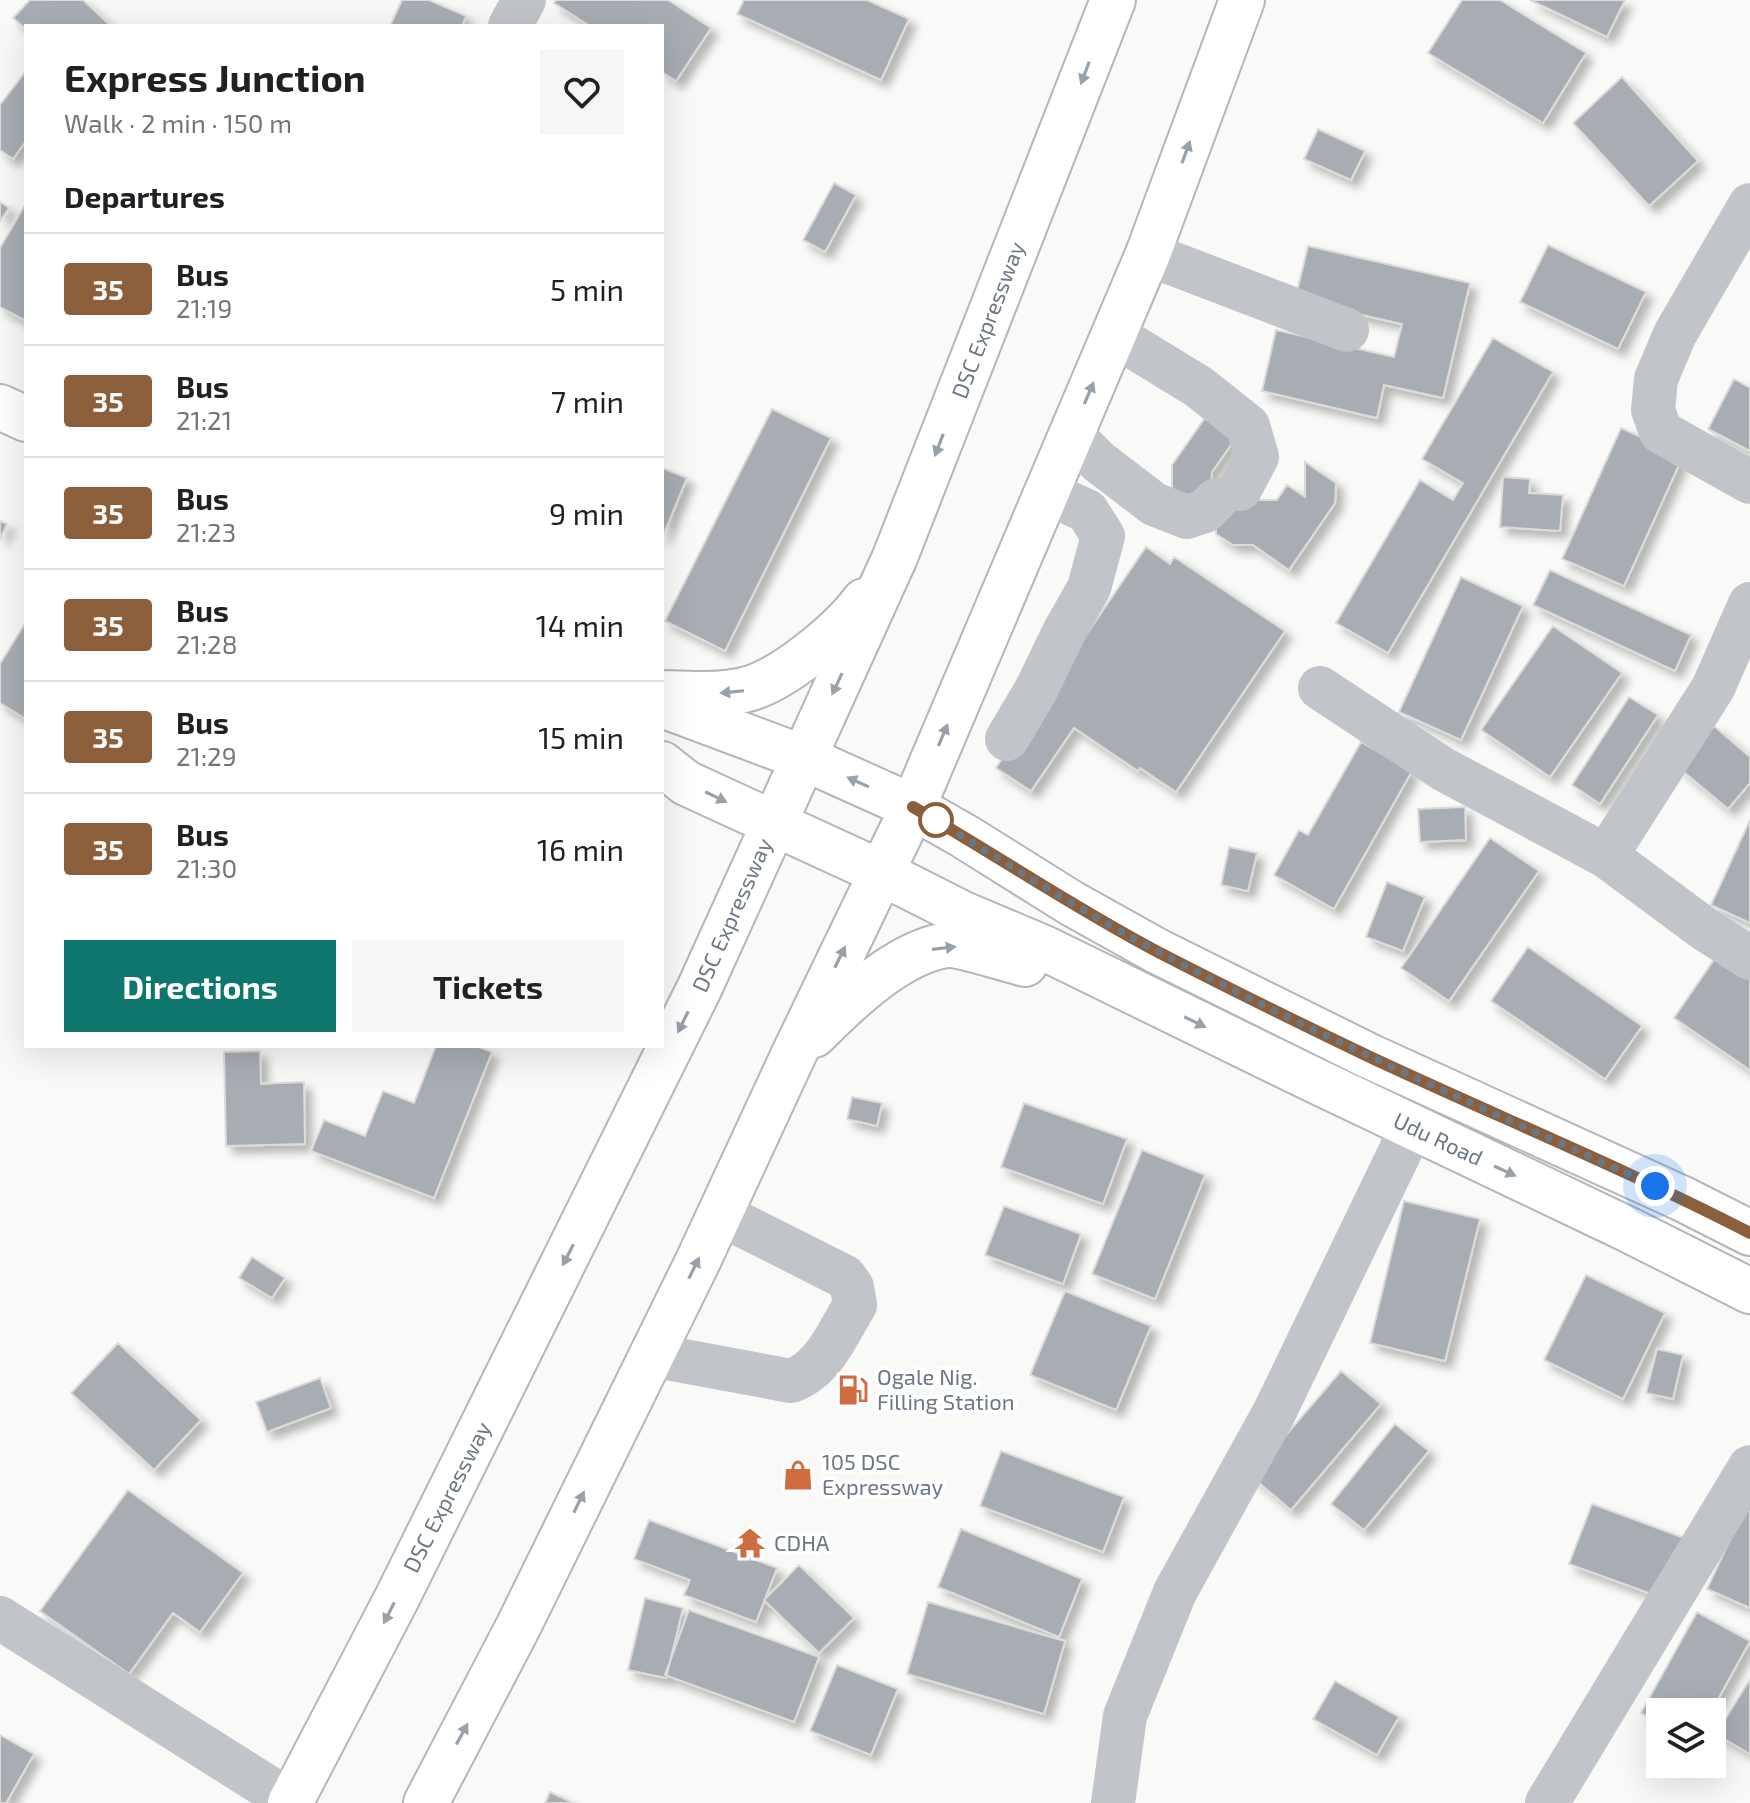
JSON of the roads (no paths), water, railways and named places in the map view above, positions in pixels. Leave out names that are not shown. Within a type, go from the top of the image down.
[{"type":"main road","name":"DSC Expressway","points":[[291,1802],[397,1598],[699,989],[895,557],[1113,0]]},
{"type":"main road","points":[[426,1803],[518,1627],[720,1214],[913,807],[1148,254],[1242,0]]},
{"type":"main road","points":[[0,407],[24,418]]},
{"type":"main road","points":[[664,693],[708,694],[745,690],[782,675],[820,646],[857,610],[895,557]]},
{"type":"main road","points":[[664,706],[804,758],[913,807],[1157,951],[1369,1056],[1683,1199],[1750,1233]]},
{"type":"main road","points":[[664,766],[686,783],[1125,988]]},
{"type":"main road","points":[[793,1056],[856,994],[914,955],[949,945],[1125,988]]},
{"type":"main road","name":"Udu Road","points":[[1125,988],[1750,1291]]},
{"type":"street","points":[[511,24],[524,0]]},
{"type":"street","points":[[1750,205],[1675,334],[1656,379],[1653,410],[1661,432],[1750,482]]},
{"type":"street","points":[[1148,254],[1347,330]]},
{"type":"street","points":[[1071,434],[1099,462],[1154,504],[1187,517],[1205,511],[1228,494],[1257,457],[1248,426],[1199,387],[1114,335]]},
{"type":"street","points":[[1007,739],[1089,588],[1103,536],[1087,511],[1047,493]]},
{"type":"street","points":[[1606,856],[1713,688],[1750,604]]},
{"type":"street","points":[[1320,688],[1443,769],[1606,856],[1706,930],[1750,958]]},
{"type":"street","points":[[1113,1803],[1125,1716],[1175,1592],[1274,1413],[1412,1127]]},
{"type":"street","points":[[651,1355],[791,1381],[819,1363],[855,1305],[852,1287],[845,1277],[720,1214]]},
{"type":"street","points":[[1547,1803],[1750,1467]]},
{"type":"street","points":[[0,1618],[291,1802]]},
{"type":"place","name":"Ogale Nig. Filling Station","points":[[853,1390]]},
{"type":"place","name":"105 DSC Expressway","points":[[798,1475]]},
{"type":"place","name":"CDHA","points":[[750,1543]]}]
